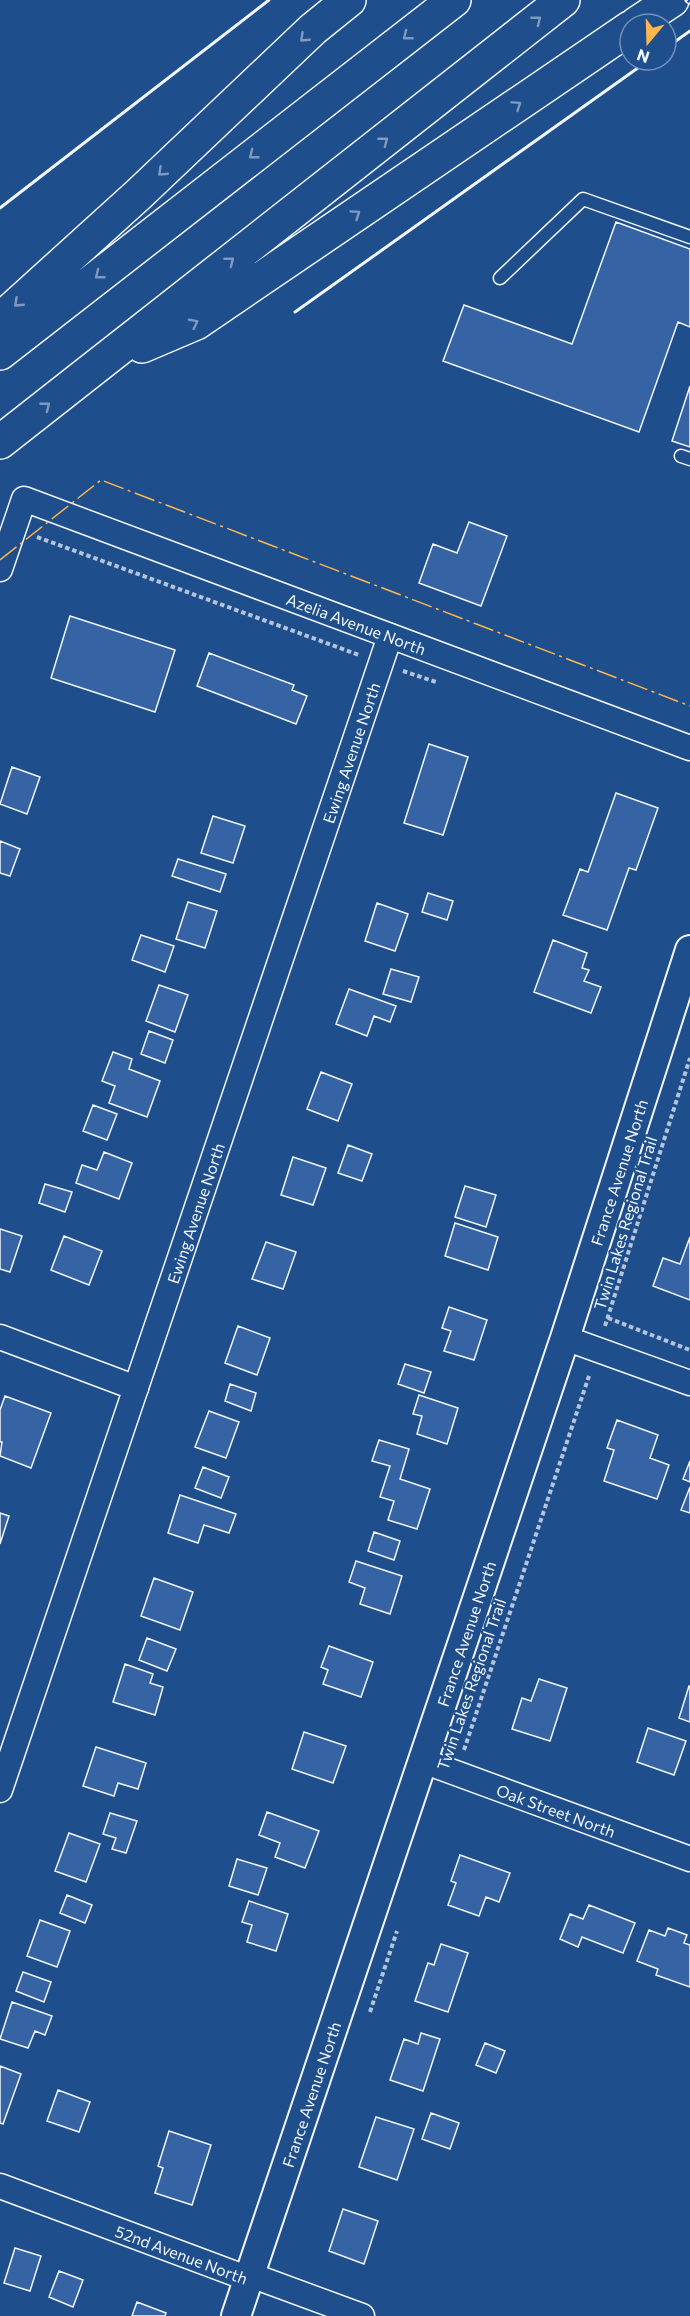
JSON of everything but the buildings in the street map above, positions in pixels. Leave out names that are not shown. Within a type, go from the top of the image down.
[{"type":"highway","points":[[0,320],[139,194],[313,29],[349,0]]},
{"type":"highway","points":[[0,353],[454,0]]},
{"type":"highway","points":[[0,442],[563,0]]},
{"type":"highway","points":[[654,12],[672,0]]},
{"type":"highway","points":[[102,363],[196,323],[618,36]]},
{"type":"street","name":"Azelia Avenue North","points":[[14,528],[24,499],[690,747]]},
{"type":"street","points":[[0,569],[14,528]]},
{"type":"street","name":"Ewing Avenue North","points":[[0,1790],[390,636]]},
{"type":"street","name":"France Avenue North","points":[[236,2316],[565,1338],[690,950]]},
{"type":"street","points":[[0,1337],[136,1388]]},
{"type":"street","points":[[565,1338],[690,1383]]},
{"type":"street","name":"Oak Street North","points":[[423,1761],[690,1859]]},
{"type":"street","name":"52nd Avenue North","points":[[0,2186],[249,2279],[256,2277],[363,2316]]},
{"type":"lane","points":[[500,278],[583,199],[690,237]]},
{"type":"path","points":[[14,528],[447,686]]},
{"type":"path","name":"Twin Lakes Regional Trail","points":[[454,1772],[463,1754],[598,1349],[690,1058]]},
{"type":"path","points":[[608,1318],[690,1350]]},
{"type":"path","points":[[368,2017],[397,1930]]},
{"type":"wall","points":[[0,208],[269,0]]},
{"type":"wall","points":[[678,40],[690,31]]},
{"type":"wall","points":[[295,312],[632,72]]},
{"type":"power","points":[[0,560],[101,480],[690,706]]}]
